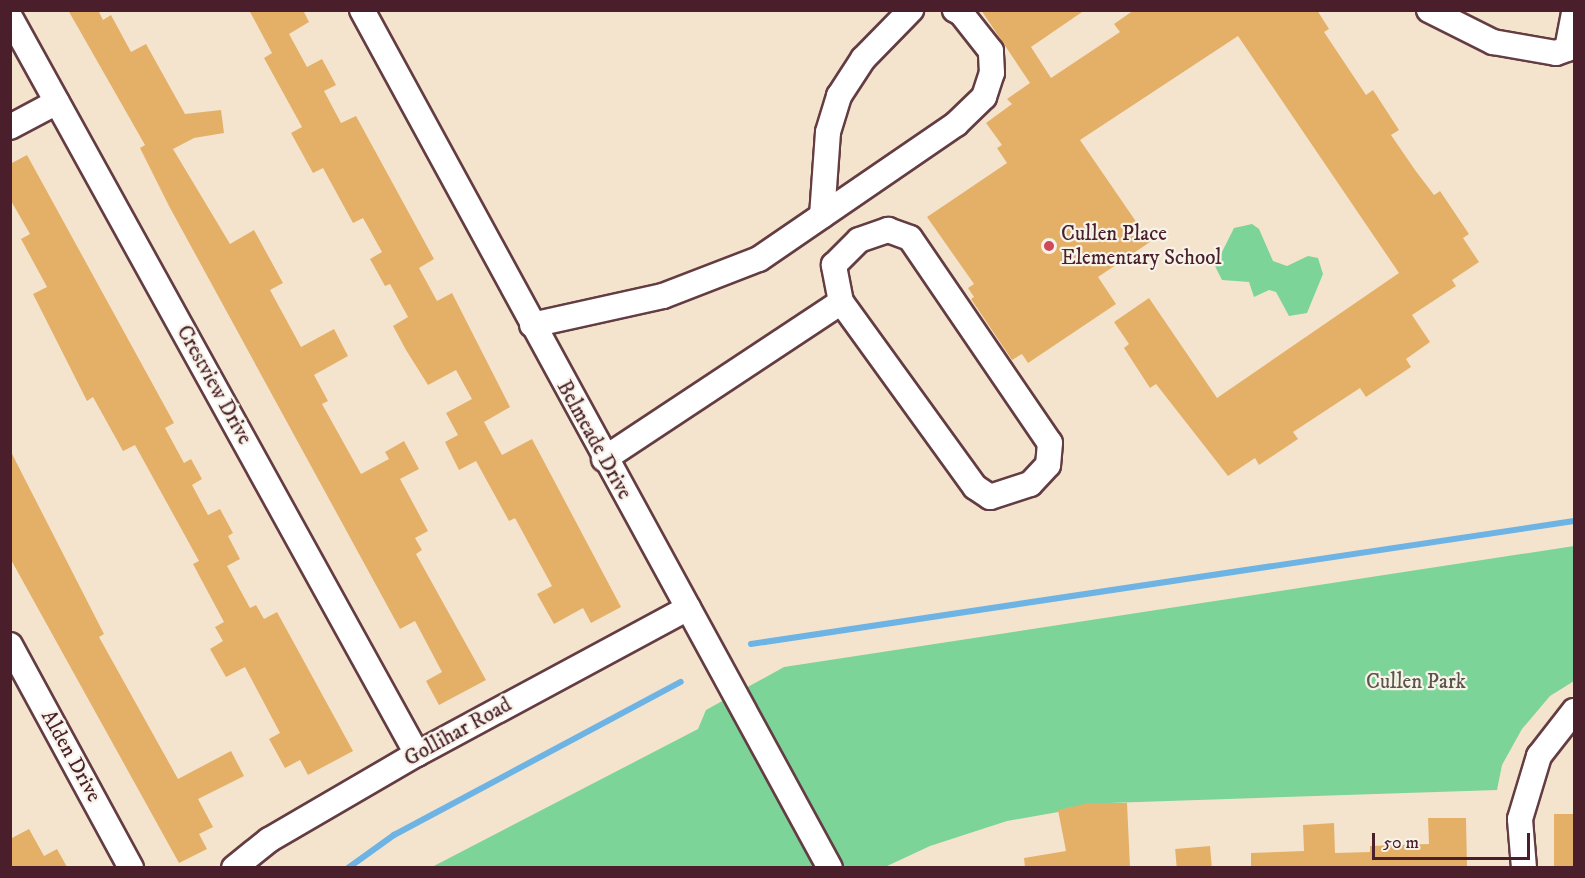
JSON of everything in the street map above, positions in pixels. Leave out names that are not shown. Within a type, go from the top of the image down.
[{"type":"street","name":"Belmeade Drive","points":[[362,10],[604,459],[830,867]]},
{"type":"street","points":[[822,216],[828,132],[839,96],[863,59],[911,10]]},
{"type":"street","points":[[532,325],[663,296],[759,259],[956,124],[984,97],[993,73],[991,51],[961,13],[955,10]]},
{"type":"street","points":[[1429,10],[1493,42],[1556,53],[1567,49],[1575,14]]},
{"type":"street","name":"Crestview Drive","points":[[10,16],[417,754]]},
{"type":"street","points":[[10,127],[57,102]]},
{"type":"street","points":[[888,230],[910,238],[1050,443],[1048,465],[1030,484],[1010,493],[990,496],[975,487],[841,302],[834,265],[859,240],[888,230]]},
{"type":"street","points":[[604,459],[841,302]]},
{"type":"street","name":"Gollihar Road","points":[[234,867],[269,840],[417,754],[688,608]]},
{"type":"street","name":"Alden Drive","points":[[10,645],[131,867]]},
{"type":"street","points":[[1524,867],[1521,819],[1539,756],[1575,711]]},
{"type":"green space","points":[[1252,224],[1259,229],[1273,261],[1287,266],[1308,256],[1318,258],[1323,274],[1307,313],[1289,316],[1276,292],[1269,290],[1254,297],[1249,282],[1222,280],[1215,266],[1234,228]]},
{"type":"green space","name":"Cullen Park","points":[[1574,546],[1574,681],[1550,696],[1522,729],[1502,765],[1497,790],[1109,803],[1007,821],[930,846],[885,867],[430,868],[698,729],[706,710],[784,667]]},
{"type":"building","points":[[68,10],[98,10],[103,20],[111,15],[131,52],[146,44],[185,114],[221,110],[224,133],[194,138],[173,149],[230,244],[254,230],[283,283],[270,290],[301,347],[334,329],[348,356],[314,375],[328,401],[322,404],[361,474],[389,459],[385,452],[404,441],[419,469],[400,479],[428,531],[415,538],[422,550],[416,554],[486,680],[439,705],[426,681],[442,672],[415,621],[400,629],[169,206],[140,148],[145,145]]},
{"type":"building","points":[[249,10],[303,10],[309,22],[289,34],[307,67],[322,59],[336,85],[324,91],[341,123],[356,116],[434,259],[419,268],[437,301],[452,293],[510,407],[484,422],[502,455],[532,439],[621,607],[591,623],[583,608],[554,624],[537,594],[552,586],[515,518],[509,521],[476,461],[459,470],[445,442],[458,435],[446,413],[472,399],[456,370],[428,385],[406,350],[393,326],[408,317],[390,284],[385,286],[370,259],[382,252],[363,218],[353,223],[323,168],[313,173],[291,133],[302,127],[264,58],[272,53]]},
{"type":"building","points":[[981,10],[1085,10],[1031,47],[1051,78],[1120,32],[1114,24],[1134,10],[1317,10],[1329,29],[1324,32],[1366,95],[1373,90],[1399,130],[1391,135],[1434,195],[1440,191],[1469,234],[1463,238],[1479,262],[1452,280],[1456,286],[1412,315],[1430,342],[1406,359],[1411,367],[1366,397],[1360,388],[1293,432],[1298,439],[1259,465],[1255,458],[1228,476],[1156,384],[1150,388],[1124,348],[1129,344],[1114,322],[1149,298],[1217,398],[1399,273],[1238,36],[1080,140],[1150,242],[1098,277],[1116,304],[1028,363],[1022,354],[1012,360],[971,299],[974,297],[968,288],[974,284],[927,217],[1007,163],[997,148],[1002,145],[986,123],[1012,104],[1007,99],[1030,83]]},
{"type":"building","points":[[27,155],[174,423],[165,428],[184,463],[191,459],[202,479],[192,485],[208,515],[220,509],[233,533],[228,536],[240,559],[227,566],[250,608],[256,605],[264,619],[277,612],[353,751],[308,775],[300,760],[285,768],[269,739],[280,733],[245,667],[226,677],[210,649],[223,641],[215,627],[224,622],[193,564],[199,561],[135,445],[123,451],[93,397],[87,401],[33,294],[47,287],[21,239],[30,234],[10,199],[10,164]]},
{"type":"building","points":[[10,450],[104,634],[99,637],[178,779],[231,751],[244,776],[198,799],[213,827],[199,834],[207,849],[179,863],[10,558]]},
{"type":"building","points":[[1089,803],[1127,803],[1130,867],[1025,867],[1024,858],[1066,851],[1058,810]]},
{"type":"building","points":[[1554,814],[1574,814],[1574,867],[1554,867]]},
{"type":"building","points":[[1428,818],[1466,818],[1467,867],[1251,867],[1251,853],[1304,851],[1303,825],[1334,823],[1335,853],[1370,852],[1370,846],[1429,844]]},
{"type":"building","points":[[29,829],[44,856],[57,849],[67,867],[10,867],[10,839]]},
{"type":"building","points":[[1210,846],[1212,867],[1177,868],[1175,849]]},
{"type":"waterway","points":[[751,644],[1574,521]]},
{"type":"waterway","points":[[348,868],[394,835],[681,682]]},
{"type":"place","name":"Cullen Place Elementary School","points":[[1049,246]]}]
